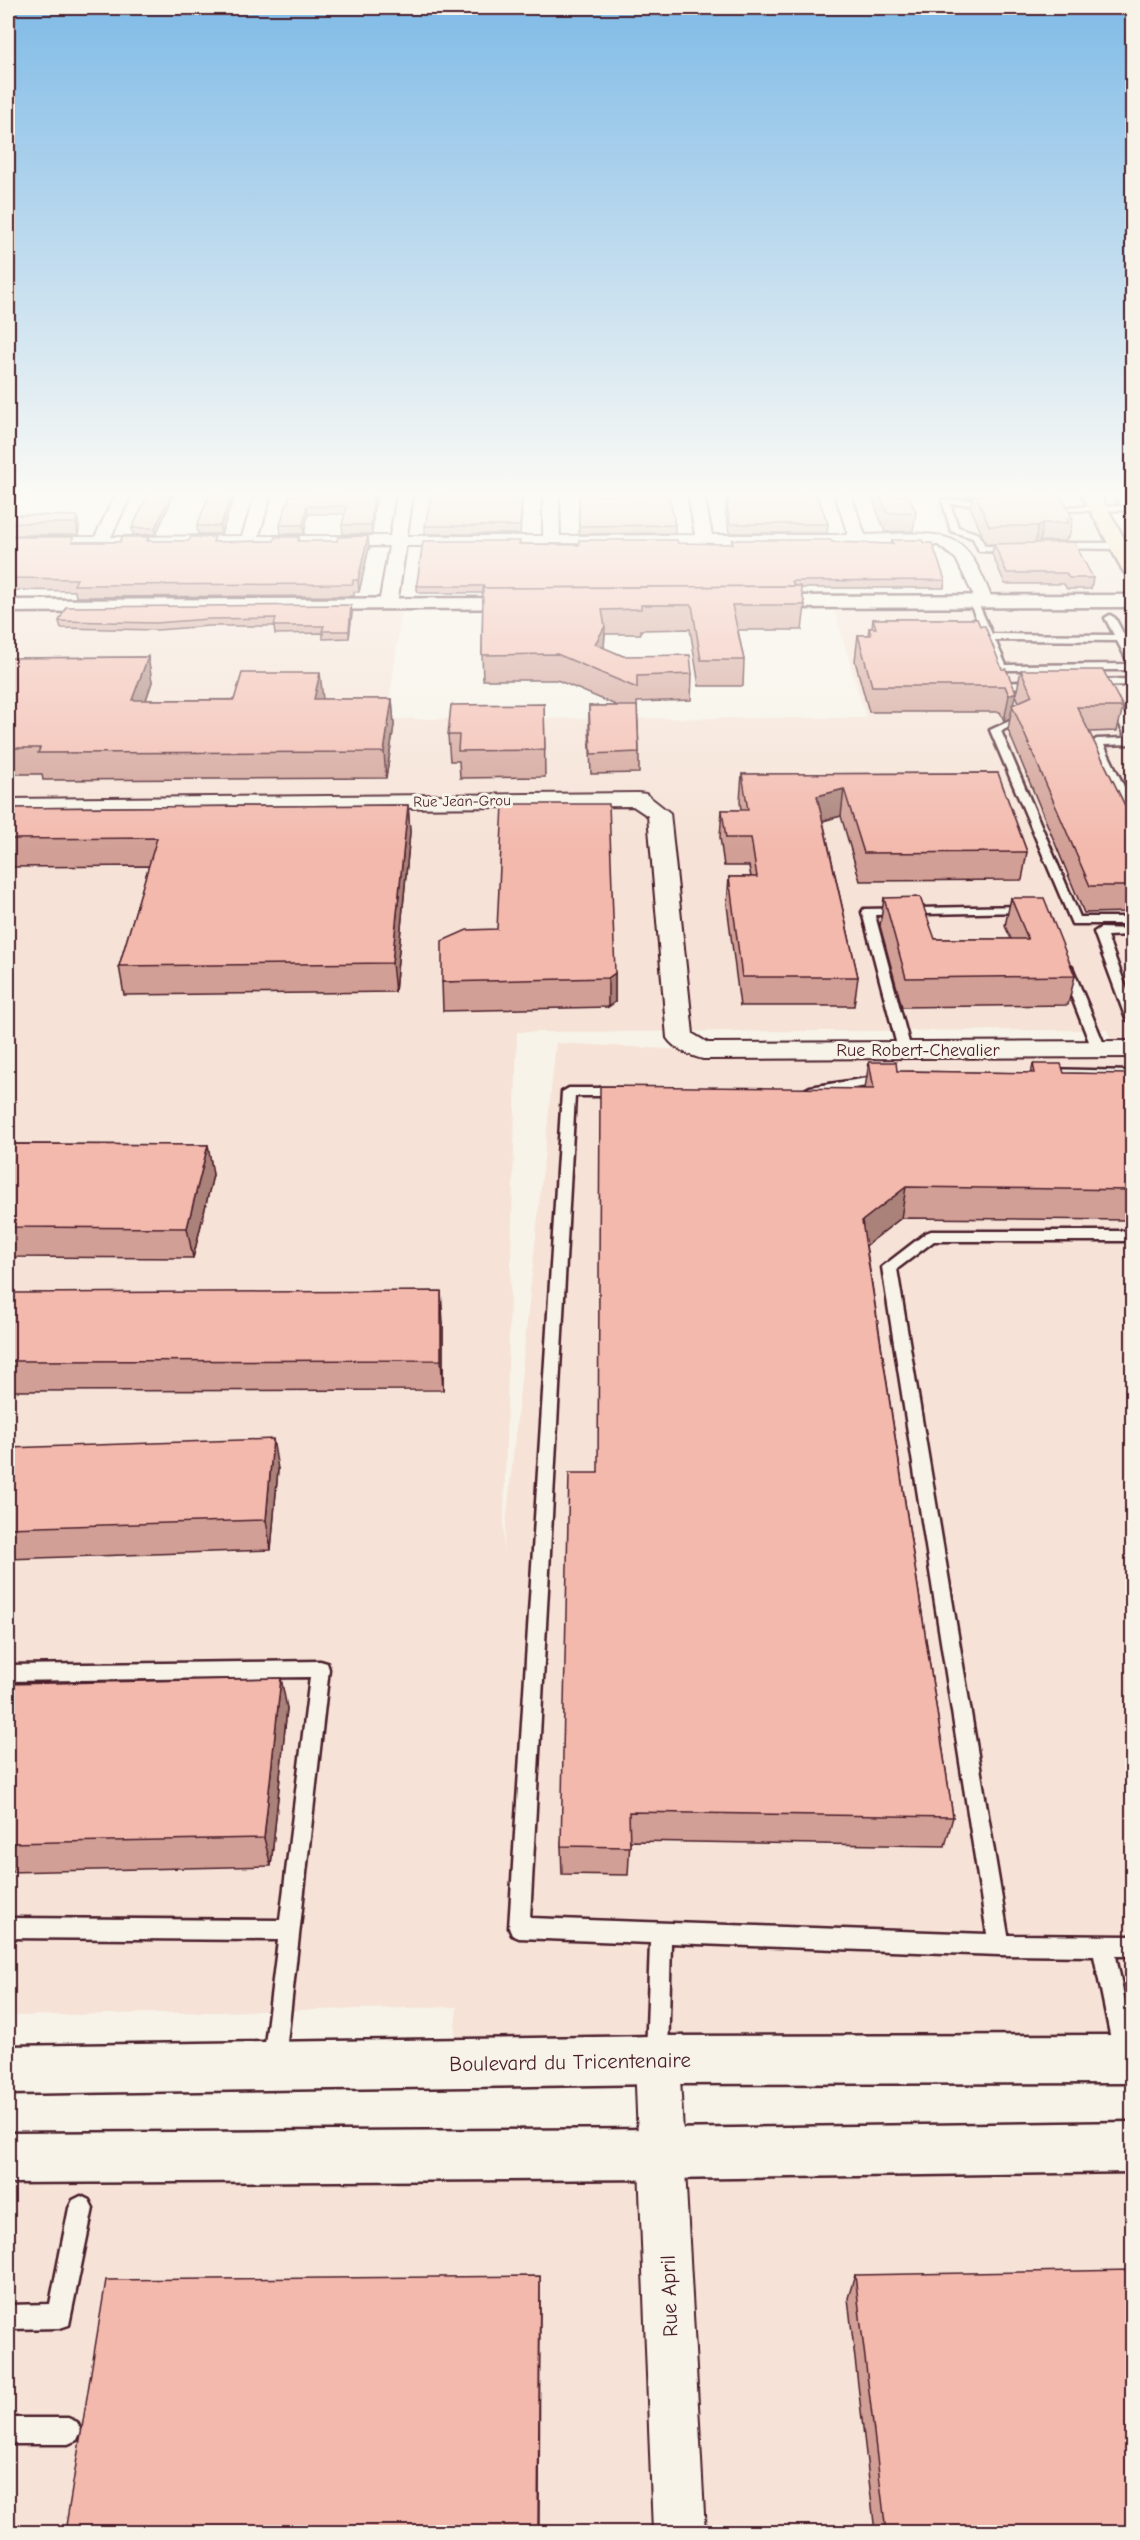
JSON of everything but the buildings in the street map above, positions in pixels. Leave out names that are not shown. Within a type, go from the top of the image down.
[{"type":"street","name":"Rue Jean-Grou","points":[[8,805],[638,799],[659,813],[680,1038],[703,1051]]},
{"type":"street","name":"Rue Robert-Chevalier","points":[[703,1051],[1132,1049]]},
{"type":"street","name":"Boulevard du Tricentenaire","points":[[8,2070],[657,2060],[1129,2059]]},
{"type":"street","name":"Rue April","points":[[657,2060],[679,2532]]},
{"type":"street","points":[[8,2157],[662,2154],[1132,2147]]},
{"type":"lane","points":[[982,614],[989,638],[1002,668],[1132,667]]},
{"type":"lane","points":[[1110,618],[1132,660]]},
{"type":"lane","points":[[965,638],[1132,638]]},
{"type":"lane","points":[[1082,683],[1132,682]]},
{"type":"lane","points":[[1104,683],[1131,741],[1097,742],[1128,795],[1132,813]]},
{"type":"lane","points":[[1049,684],[1005,684],[1020,720],[995,730],[1076,921],[1132,921]]},
{"type":"lane","points":[[904,1050],[867,912],[1044,910]]},
{"type":"lane","points":[[1132,932],[1100,932],[1127,990],[1132,1019]]},
{"type":"lane","points":[[1102,940],[1132,940]]},
{"type":"lane","points":[[1061,952],[1099,1049]]},
{"type":"lane","points":[[1029,1073],[1132,1075]]},
{"type":"lane","points":[[799,1093],[900,1076]]},
{"type":"lane","points":[[638,1092],[569,1092],[519,1928],[999,1945],[1132,1946]]},
{"type":"lane","points":[[999,1945],[889,1267],[931,1236],[1132,1236]]},
{"type":"lane","points":[[8,1673],[320,1670],[274,2066]]},
{"type":"lane","points":[[8,1928],[290,1930]]},
{"type":"lane","points":[[657,2060],[661,1933]]},
{"type":"lane","points":[[1103,1946],[1129,2059]]},
{"type":"lane","points":[[8,2317],[60,2316],[81,2208]]},
{"type":"lane","points":[[8,2431],[68,2431]]},
{"type":"shaded area","points":[[8,614],[401,614],[387,719],[866,718],[835,614],[1132,614],[1132,2059],[452,2063],[457,2007],[8,2016]],"holes":[[[1107,1030],[1115,1049],[703,1051],[556,1043],[503,1553],[517,1032]]]},
{"type":"shaded area","points":[[1132,2147],[1132,2532],[8,2532],[8,2158],[662,2154]]}]
